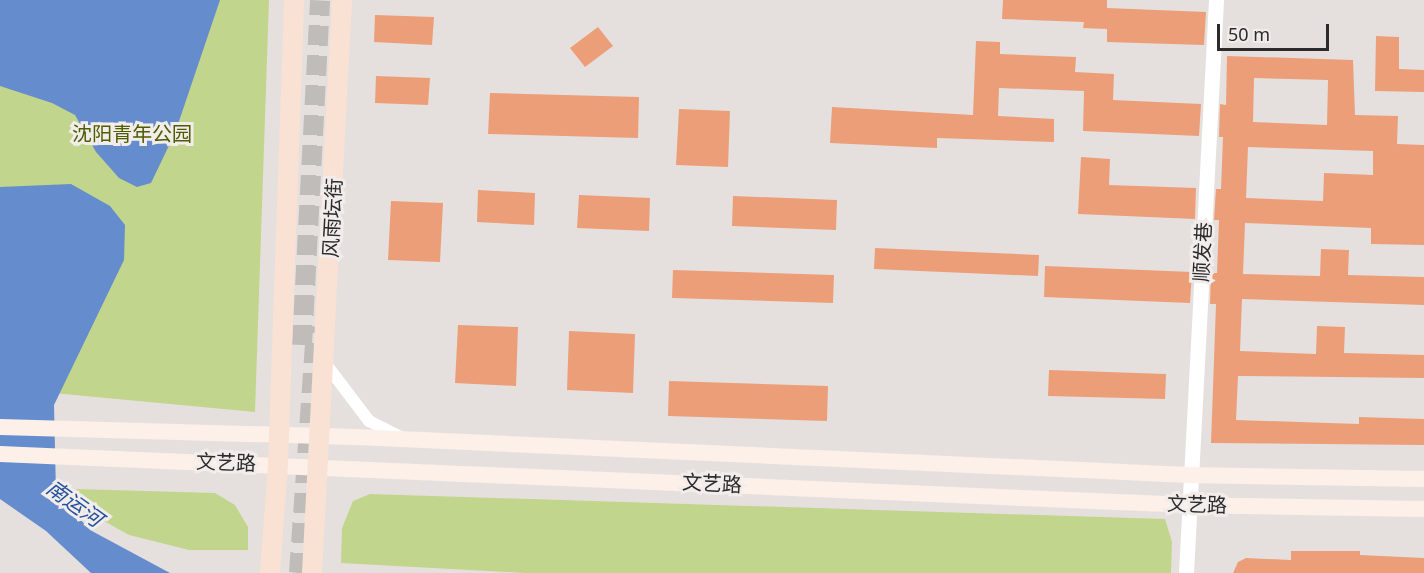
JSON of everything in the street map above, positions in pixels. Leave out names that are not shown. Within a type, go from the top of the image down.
[{"type":"main road","points":[[270,573],[278,464],[294,0]]},
{"type":"main road","name":"风雨坛街","points":[[312,573],[315,465],[325,363],[342,0]]},
{"type":"main road","name":"文艺路","points":[[0,427],[413,439],[1189,475],[1424,479]]},
{"type":"main road","name":"文艺路","points":[[0,454],[315,465],[1189,505],[1424,509]]},
{"type":"street","name":"顺发巷","points":[[1186,573],[1189,475],[1216,0]]},
{"type":"street","points":[[325,363],[369,421],[413,439]]},
{"type":"green space","name":"沈阳青年公园","points":[[0,0],[269,0],[255,412],[0,388]]},
{"type":"green space","points":[[76,489],[215,493],[235,505],[248,527],[248,550],[189,550],[129,535],[95,516]]},
{"type":"green space","points":[[370,494],[1165,519],[1172,542],[1171,573],[525,573],[341,563],[342,528],[353,501]]},
{"type":"water","points":[[0,0],[220,0],[175,133],[151,183],[137,187],[119,178],[96,152],[75,115],[52,103],[0,86]]},
{"type":"water","points":[[71,184],[110,206],[125,225],[124,260],[54,405],[56,493],[90,530],[170,573],[91,573],[46,531],[0,499],[0,187]]},
{"type":"building","points":[[1003,0],[1107,0],[1107,8],[1206,12],[1204,45],[1107,42],[1107,29],[1083,28],[1084,22],[1002,19]]},
{"type":"building","points":[[375,15],[434,17],[432,45],[374,42]]},
{"type":"building","points":[[598,27],[613,46],[585,67],[570,48]]},
{"type":"building","points":[[1376,36],[1399,37],[1399,69],[1424,70],[1424,92],[1375,91]]},
{"type":"building","points":[[976,41],[1000,42],[1000,54],[1076,57],[1075,72],[1114,74],[1113,100],[1201,104],[1199,136],[1083,131],[1084,91],[999,88],[998,116],[1054,119],[1054,142],[937,138],[937,148],[830,143],[832,107],[973,115]]},
{"type":"building","points":[[1227,56],[1353,60],[1355,115],[1398,116],[1397,144],[1424,145],[1424,245],[1371,244],[1371,228],[1245,223],[1243,274],[1320,276],[1321,249],[1349,250],[1348,275],[1424,277],[1424,305],[1242,299],[1240,351],[1316,354],[1317,326],[1345,327],[1344,353],[1424,355],[1424,378],[1238,376],[1236,420],[1359,424],[1359,417],[1424,419],[1424,445],[1211,443],[1216,304],[1210,304],[1211,273],[1217,273],[1219,220],[1214,220],[1216,189],[1221,189],[1223,137],[1219,137],[1220,104],[1226,105]],"holes":[[[1254,78],[1328,80],[1327,125],[1253,122]],[[1248,147],[1373,151],[1373,175],[1324,173],[1323,201],[1246,198]]]},
{"type":"building","points":[[376,76],[430,78],[428,105],[375,103]]},
{"type":"building","points":[[490,93],[639,97],[638,138],[488,134]]},
{"type":"building","points":[[679,109],[730,111],[728,167],[676,165]]},
{"type":"building","points":[[1081,157],[1110,159],[1109,185],[1196,188],[1195,219],[1078,214]]},
{"type":"building","points":[[478,190],[535,193],[534,225],[477,222]]},
{"type":"building","points":[[579,195],[650,198],[649,231],[577,228]]},
{"type":"building","points":[[733,196],[837,200],[836,230],[732,226]]},
{"type":"building","points":[[391,201],[443,203],[440,262],[388,260]]},
{"type":"building","points":[[875,248],[1039,255],[1038,276],[874,269]]},
{"type":"building","points":[[1045,266],[1192,272],[1190,303],[1044,297]]},
{"type":"building","points":[[673,270],[834,275],[833,303],[672,298]]},
{"type":"building","points":[[458,325],[518,327],[516,386],[455,383]]},
{"type":"building","points":[[569,331],[635,334],[633,393],[567,390]]},
{"type":"building","points":[[1049,370],[1166,374],[1165,399],[1048,396]]},
{"type":"building","points":[[669,381],[828,386],[827,421],[668,416]]},
{"type":"building","points":[[1291,551],[1360,551],[1360,555],[1424,558],[1424,573],[1233,573],[1238,562],[1246,558],[1291,560]]},
{"type":"tunnel","points":[[302,345],[320,0]]},
{"type":"tunnel","points":[[299,573],[316,327]]},
{"type":"water label","name":"南运河","points":[[75,503]]}]
